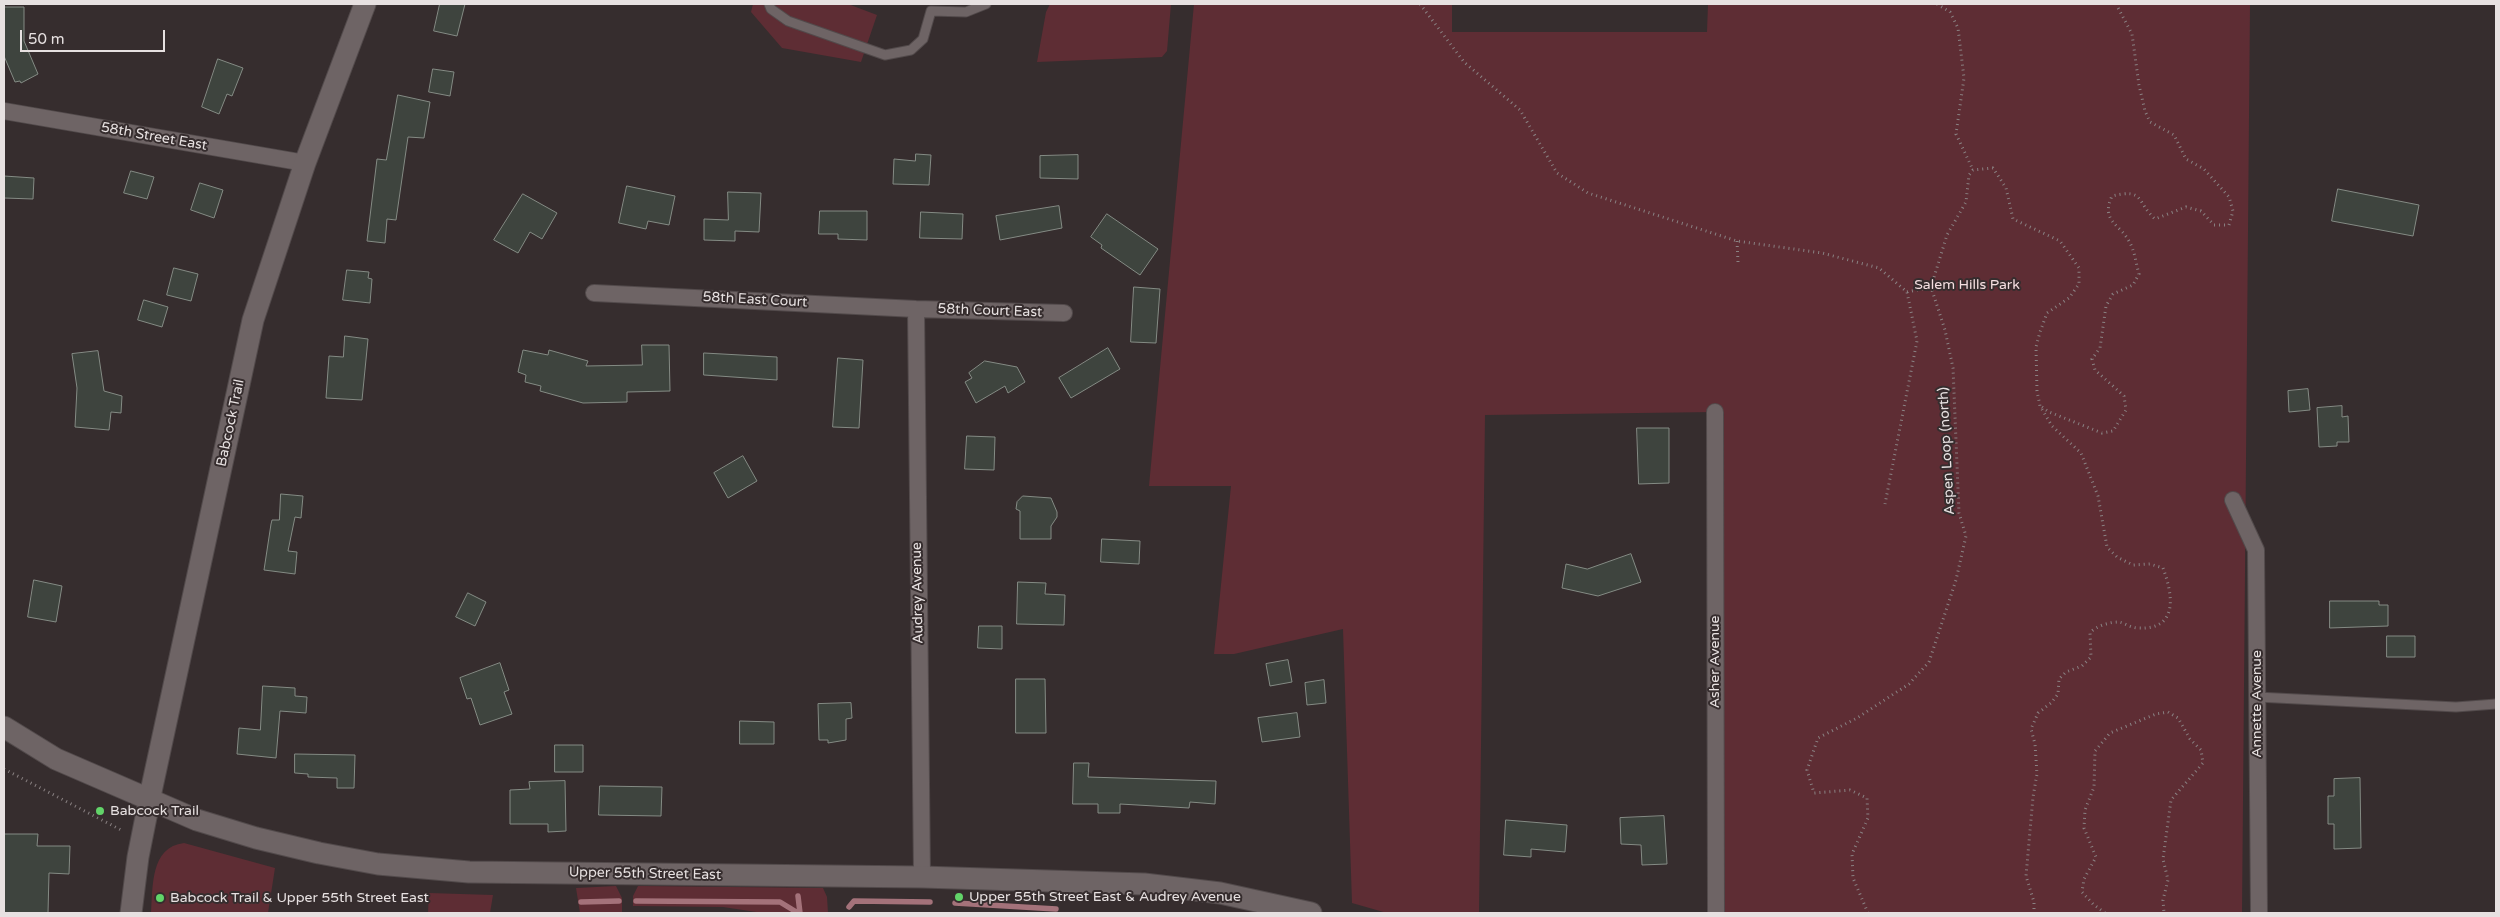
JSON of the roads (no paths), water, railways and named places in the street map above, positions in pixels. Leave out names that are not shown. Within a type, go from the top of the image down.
[{"type":"street","name":"Babcock Trail","points":[[131,913],[141,840],[149,800],[253,320],[305,163],[365,4]]},
{"type":"street","name":"58th Street East","points":[[4,111],[305,163]]},
{"type":"street","name":"58th East Court","points":[[594,293],[916,309]]},
{"type":"street","name":"58th Court East","points":[[916,309],[1064,313]]},
{"type":"street","name":"Audrey Avenue","points":[[916,309],[922,877]]},
{"type":"street","name":"Asher Avenue","points":[[1715,412],[1716,913]]},
{"type":"street","name":"Annette Avenue","points":[[2233,500],[2256,550],[2258,913]]},
{"type":"street","name":"Upper 55th Street East","points":[[4,727],[56,759],[211,825],[256,838],[335,856],[392,866],[469,872],[922,877],[1169,886],[1233,895],[1311,913]]},
{"type":"lane","points":[[769,4],[771,9],[788,21],[886,55],[911,50],[924,39],[931,11],[966,12],[986,4]]},
{"type":"lane","points":[[2257,697],[2456,706],[2496,704]]},
{"type":"waterway","points":[[798,896],[800,913]]},
{"type":"waterway","points":[[581,902],[619,901]]},
{"type":"waterway","points":[[636,901],[780,902],[798,913]]},
{"type":"waterway","points":[[849,907],[854,901],[930,902]]},
{"type":"waterway","points":[[955,903],[1056,909]]},
{"type":"place","name":"Babcock Trail","points":[[100,811]]},
{"type":"place","name":"Upper 55th Street East & Audrey Avenue","points":[[959,897]]},
{"type":"place","name":"Babcock Trail & Upper 55th Street East","points":[[160,898]]},
{"type":"park label","name":"Salem Hills Park","points":[[1967,285]]}]
